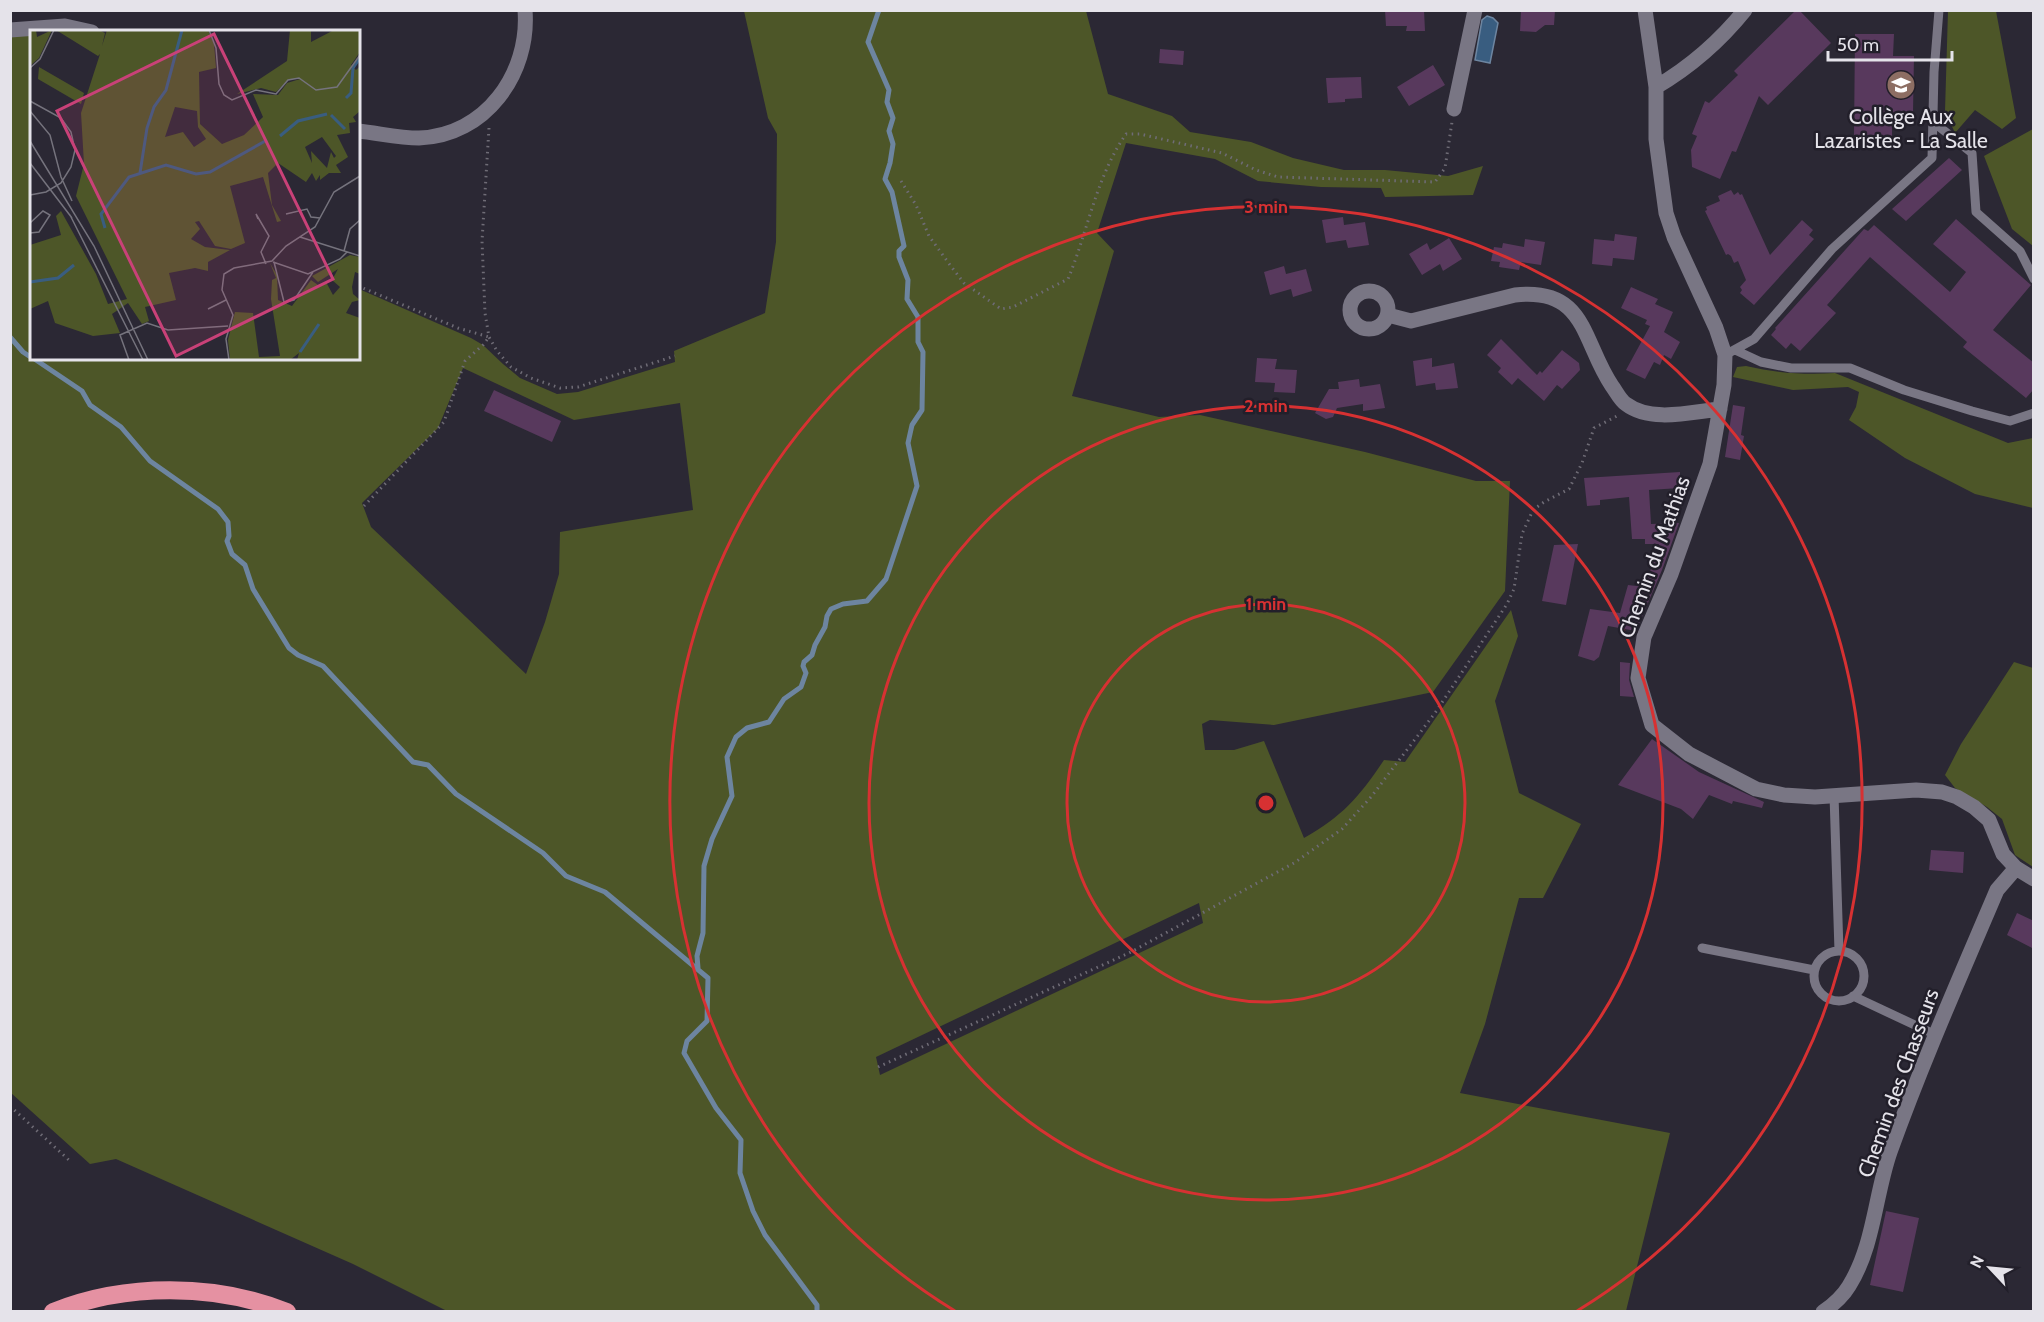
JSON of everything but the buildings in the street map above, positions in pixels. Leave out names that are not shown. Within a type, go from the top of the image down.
[{"type":"highway","points":[[53,1311],[106,1297],[157,1291],[183,1291],[235,1298],[287,1311]]},
{"type":"street","points":[[360,131],[418,138],[442,134],[467,125],[487,111],[503,94],[525,43],[525,10]]},
{"type":"street","points":[[1454,109],[1475,10]]},
{"type":"street","name":"Chemin du Mathias","points":[[1644,10],[1656,87],[1656,139],[1665,213],[1716,328],[1730,352],[1710,464],[1671,574],[1644,637],[1638,678],[1652,725],[1689,754],[1756,789],[1784,795],[1815,797],[1916,790],[1942,792],[1957,797],[1974,807],[1989,820],[2003,854],[2016,868],[2034,879]]},
{"type":"street","points":[[1656,87],[1682,72],[1730,29],[1745,10]]},
{"type":"street","points":[[10,30],[65,26],[83,30]]},
{"type":"street","points":[[1388,315],[1411,321],[1515,295],[1544,296],[1560,302],[1581,321],[1606,376],[1625,404],[1643,412],[1667,415],[1720,409]]},
{"type":"street","name":"Chemin des Chasseurs","points":[[1823,1311],[1833,1305],[1849,1286],[1866,1246],[1889,1154],[1936,1035],[1997,890],[2016,868]]},
{"type":"lane","points":[[1730,352],[1754,339],[1832,249],[1932,158],[1939,10]]},
{"type":"lane","points":[[1932,121],[1972,153],[1976,212],[2020,251],[2034,279]]},
{"type":"lane","points":[[1730,352],[1761,362],[1791,368],[1850,368],[1904,390],[2010,421],[2034,413]]},
{"type":"lane","points":[[1834,795],[1839,951]]},
{"type":"lane","points":[[1702,948],[1814,970]]},
{"type":"lane","points":[[1839,951],[1854,956],[1862,968],[1863,984],[1853,996],[1837,1001],[1828,999],[1816,988],[1814,970],[1823,956],[1839,951]]},
{"type":"lane","points":[[1853,996],[1936,1035]]},
{"type":"path","points":[[901,181],[916,205],[930,236],[964,283],[1001,309],[1013,307],[1068,279],[1100,186],[1116,148],[1126,134],[1140,134],[1222,153],[1256,170],[1278,177],[1435,182],[1445,168],[1454,109]]},
{"type":"path","points":[[487,111],[490,122],[482,241],[485,313],[489,338],[511,367],[531,378],[560,388],[578,387],[675,356]]},
{"type":"path","points":[[360,287],[458,328],[489,338]]},
{"type":"path","points":[[364,506],[444,422],[465,360],[489,338]]},
{"type":"path","points":[[878,1066],[1129,953],[1294,863],[1342,829],[1371,797],[1435,713],[1507,604],[1514,589],[1522,534],[1533,510],[1569,489],[1582,463],[1594,428],[1612,420],[1630,406]]},
{"type":"path","points":[[10,1106],[71,1162]]},
{"type":"green space","points":[[744,11],[1086,11],[1108,94],[1172,116],[1190,132],[1251,142],[1293,158],[1344,170],[1385,170],[1448,176],[1483,166],[1473,195],[1385,197],[1381,188],[1321,187],[1258,181],[1215,159],[1126,143],[1097,233],[1114,251],[1072,396],[1159,417],[1200,415],[1365,452],[1476,481],[1510,481],[1505,591],[1433,692],[1274,725],[1210,720],[1202,724],[1205,750],[1234,750],[1264,741],[1304,838],[1329,822],[1349,805],[1384,760],[1405,762],[1511,610],[1518,636],[1495,701],[1519,793],[1581,824],[1543,898],[1519,898],[1485,1024],[1460,1093],[1670,1133],[1626,1311],[447,1311],[353,1264],[116,1159],[90,1164],[11,1093],[11,35],[30,35],[30,360],[360,360],[360,289],[471,338],[483,345],[520,378],[557,394],[578,392],[675,362],[674,351],[765,313],[776,242],[777,134],[768,118]],"holes":[[[463,368],[574,420],[680,403],[693,510],[560,532],[559,574],[526,674],[371,527],[362,503],[438,428]],[[1199,903],[1203,923],[880,1075],[876,1057]]]},
{"type":"green space","points":[[1948,11],[1996,11],[2016,118],[2002,129],[1975,110],[1955,133],[1945,111]]},
{"type":"green space","points":[[2033,129],[2033,246],[2012,229],[1984,156]]},
{"type":"green space","points":[[1746,366],[1790,373],[1835,373],[2008,443],[2033,438],[2033,508],[1975,494],[1905,458],[1849,420],[1856,407],[1859,392],[1848,387],[1793,390],[1733,377],[1737,367]]},
{"type":"green space","points":[[2014,662],[2033,668],[2033,867],[2015,855],[2002,819],[1955,788],[1945,775],[1961,744]]},
{"type":"water","points":[[1487,16],[1498,23],[1490,63],[1475,60],[1482,20]]},
{"type":"waterway","points":[[698,968],[697,956],[703,933],[704,866],[712,839],[732,796],[727,757],[736,737],[747,728],[769,722],[784,699],[801,687],[806,673],[804,662],[812,655],[831,609],[843,604],[867,601],[886,579],[917,486],[908,443],[912,425],[922,410],[923,352],[918,342],[918,317],[907,299],[908,280],[899,257],[899,251],[904,246],[892,192],[885,179],[893,144],[889,131],[893,118],[887,102],[889,90],[868,42],[879,10]]},
{"type":"waterway","points":[[10,337],[30,357]]},
{"type":"waterway","points":[[36,360],[82,391],[90,405],[121,427],[150,461],[218,509],[228,522],[227,541],[232,554],[245,565],[253,589],[289,648],[298,655],[323,666],[413,762],[428,765],[456,794],[543,853],[566,876],[605,892],[708,978],[707,1021],[687,1041],[684,1053],[716,1108],[741,1140],[740,1173],[753,1211],[765,1235],[817,1305],[817,1312]]},
{"type":"place","name":"Collège Aux Lazaristes - La Salle","points":[[1901,85]]}]
